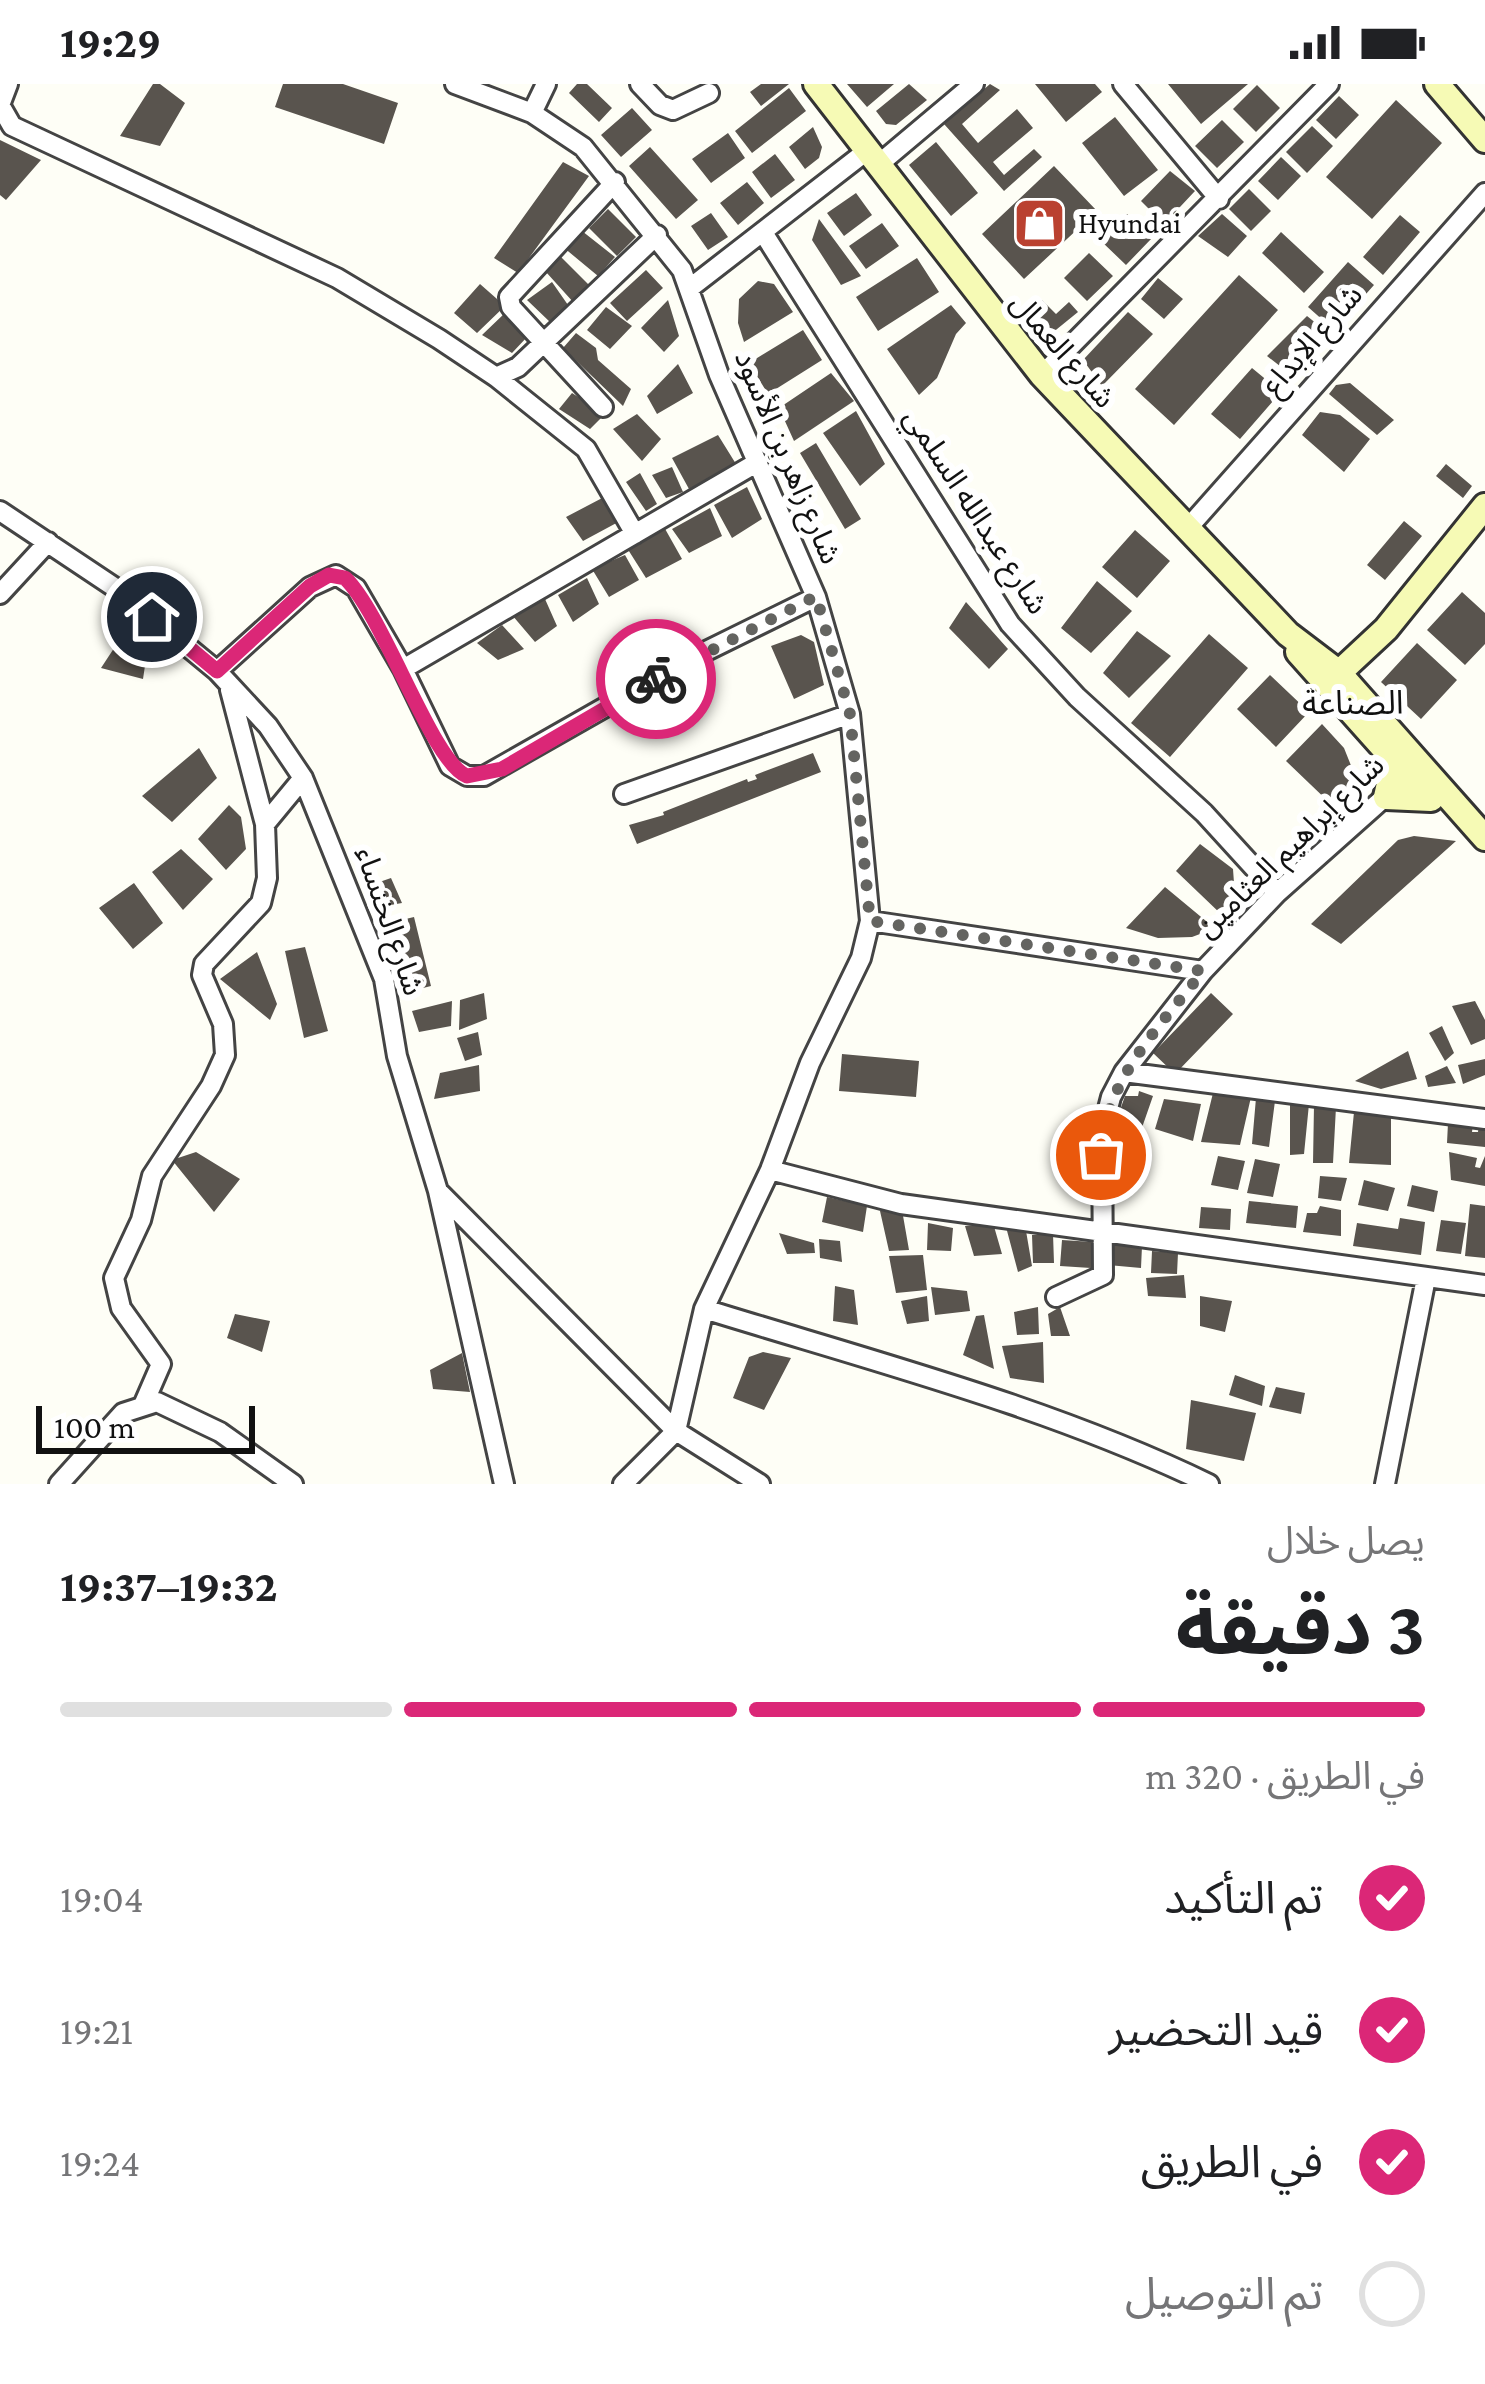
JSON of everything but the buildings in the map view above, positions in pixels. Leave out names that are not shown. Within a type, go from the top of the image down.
[{"type":"street","points":[[8,84],[1,105],[12,126],[337,278],[496,377],[586,449],[635,534]]},
{"type":"street","name":"شارع زاهر بن الأسود","points":[[455,84],[532,113],[583,147],[657,235],[690,288],[714,362],[816,596],[850,714],[870,921],[861,958],[810,1063],[770,1170],[704,1309],[676,1431]]},
{"type":"street","points":[[532,113],[546,84]]},
{"type":"street","points":[[640,84],[660,105],[673,110],[709,93]]},
{"type":"street","name":"شارع العمال","points":[[816,84],[1042,375],[1413,769],[1485,838]]},
{"type":"street","points":[[690,288],[974,84]]},
{"type":"street","points":[[1123,84],[1219,199]]},
{"type":"street","points":[[1042,375],[1329,84]]},
{"type":"street","points":[[1437,84],[1485,140]]},
{"type":"street","points":[[603,407],[511,308],[511,292],[615,182]]},
{"type":"street","name":"شارع الإبداع","points":[[1187,530],[1485,193]]},
{"type":"street","name":"شارع عبدالله السلمي","points":[[764,234],[1010,624],[1077,698],[1204,813],[1277,892]]},
{"type":"street","points":[[496,377],[518,367],[657,235]]},
{"type":"street","points":[[403,669],[758,463]]},
{"type":"street","points":[[1337,684],[1485,506]]},
{"type":"street","name":"شارع الخنساء","points":[[0,511],[120,591],[222,676],[268,726],[303,778],[384,979],[404,1082],[439,1191],[504,1484]]},
{"type":"street","points":[[0,594],[48,542]]},
{"type":"street","points":[[144,1403],[158,1378],[160,1358],[121,1308],[114,1277],[141,1220],[152,1176],[211,1086],[225,1055],[223,1024],[202,975],[211,953],[261,904],[267,878],[265,824],[222,676],[310,586],[329,575],[345,578],[356,588],[403,669],[450,766],[467,776],[484,776],[688,660],[816,596]]},
{"type":"street","name":"شارع العمال","points":[[1337,684],[1387,752],[1413,769],[1431,800],[1485,853]]},
{"type":"street","points":[[624,794],[850,714]]},
{"type":"street","points":[[1387,752],[1386,797],[1431,800]]},
{"type":"street","name":"شارع إبراهيم العثامين","points":[[1057,1297],[1101,1278],[1102,1132],[1124,1072],[1203,971],[1277,892],[1413,769]]},
{"type":"street","points":[[265,824],[303,778]]},
{"type":"street","points":[[870,921],[1203,971]]},
{"type":"street","points":[[1124,1072],[1485,1119]]},
{"type":"street","points":[[770,1170],[901,1204],[1485,1285]]},
{"type":"street","points":[[439,1191],[676,1431],[760,1484]]},
{"type":"street","points":[[1384,1484],[1426,1278]]},
{"type":"street","points":[[704,1309],[973,1394],[1154,1457],[1209,1484]]},
{"type":"street","points":[[59,1484],[123,1413],[144,1403],[169,1406],[193,1417],[293,1484]]},
{"type":"street","points":[[623,1484],[676,1431]]},
{"type":"way so far","points":[[656,679],[816,596],[850,714],[870,921],[1203,971],[1124,1072],[1106,1114],[1101,1155]]},
{"type":"place","name":"Hyundai","points":[[1039,223]]},
{"type":"district","name":"الصناعة","points":[[1353,702]]},
{"type":"route","points":[[152,617],[217,671],[310,586],[329,575],[345,578],[356,588],[403,669],[450,766],[467,776],[502,769],[656,679]]}]
